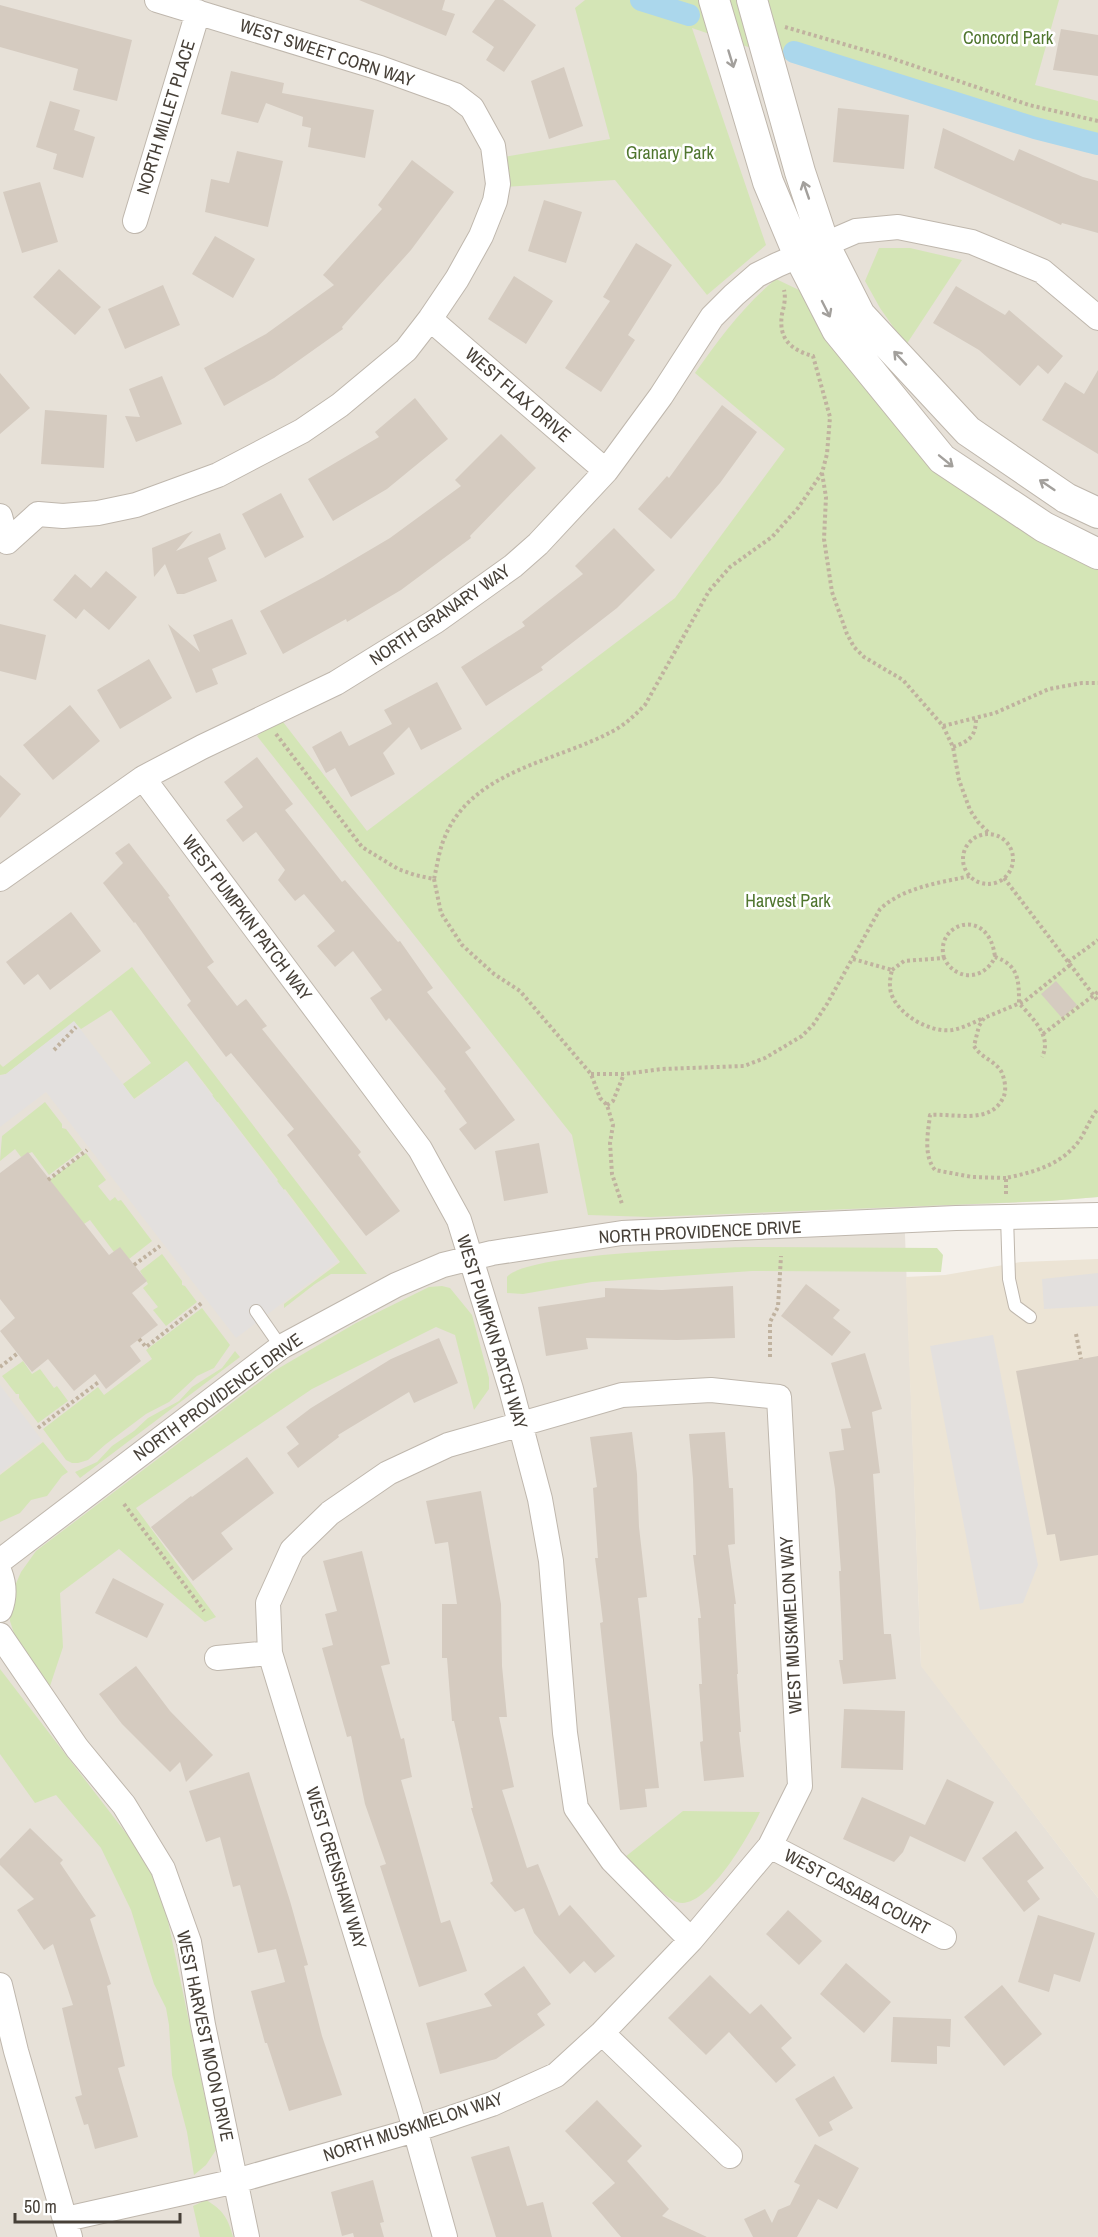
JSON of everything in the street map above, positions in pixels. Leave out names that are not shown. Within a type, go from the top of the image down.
[{"type":"street","name":"WEST SWEET CORN WAY","points":[[0,516],[7,542],[38,514],[63,516],[98,513],[136,505],[218,474],[302,431],[340,405],[405,350],[430,319],[467,262],[481,236],[495,201],[498,184],[494,146],[472,108],[455,95],[380,68],[157,0]]},
{"type":"street","points":[[714,0],[768,182],[812,250],[860,315],[968,431],[1066,498],[1098,513]]},
{"type":"street","points":[[752,0],[800,172],[812,250],[837,330],[942,459],[1044,527],[1098,554]]},
{"type":"street","name":"NORTH MILLET PLACE","points":[[135,221],[198,12]]},
{"type":"street","name":"NORTH GRANARY WAY","points":[[0,879],[143,778],[336,683],[436,621],[487,586],[538,544],[606,471],[661,396],[712,317],[734,294],[758,275],[777,265],[856,231],[898,227],[972,242],[1042,271],[1098,318]]},
{"type":"street","name":"WEST FLAX DRIVE","points":[[430,319],[606,471]]},
{"type":"street","name":"WEST PUMPKIN PATCH WAY","points":[[143,778],[420,1149],[459,1220],[521,1423],[540,1499],[551,1561],[565,1733],[576,1808],[612,1860],[691,1940]]},
{"type":"street","name":"NORTH PROVIDENCE DRIVE","points":[[0,1561],[281,1347],[396,1286],[443,1265],[492,1252],[622,1233],[1007,1206],[1098,1215]]},
{"type":"street","name":"WEST MUSKMELON WAY","points":[[521,1423],[622,1395],[711,1390],[779,1397],[800,1786],[770,1846]]},
{"type":"street","name":"WEST CRENSHAW WAY","points":[[445,2237],[415,2130],[270,1653],[268,1603],[292,1550],[330,1513],[388,1473],[448,1445],[521,1423]]},
{"type":"street","points":[[0,1573],[5,1588],[4,1601],[0,1610]]},
{"type":"street","name":"WEST HARVEST MOON DRIVE","points":[[0,1635],[77,1748],[124,1805],[163,1869],[189,1942],[203,2025],[247,2237]]},
{"type":"street","points":[[217,1658],[270,1653]]},
{"type":"street","name":"WEST CASABA COURT","points":[[770,1846],[944,1937]]},
{"type":"street","name":"NORTH MUSKMELON WAY","points":[[68,2228],[415,2130],[492,2104],[556,2075],[602,2032],[691,1940],[770,1846]]},
{"type":"street","points":[[0,1985],[8,2051],[68,2228]]},
{"type":"street","points":[[602,2032],[730,2156]]},
{"type":"lane","points":[[1007,1206],[1009,1279],[1015,1306],[1030,1317]]},
{"type":"lane","points":[[256,1311],[281,1347]]},
{"type":"path","points":[[778,25],[885,56],[1029,105],[1098,121]]},
{"type":"path","points":[[622,1204],[612,1174],[610,1143],[613,1125],[607,1105],[600,1098],[591,1074],[520,992],[494,974],[462,945],[441,913],[434,879],[444,839],[464,805],[483,790],[510,774],[614,731],[630,720],[645,705],[709,591],[730,567],[772,537],[798,508],[822,473],[827,454],[830,417],[813,356],[799,352],[788,345],[783,334],[784,290]]},
{"type":"path","points":[[822,473],[826,497],[824,539],[832,592],[847,634],[854,647],[864,657],[903,680],[943,726],[953,747],[959,780],[970,810],[990,834]]},
{"type":"path","points":[[943,726],[1013,706],[1049,688],[1098,683]]},
{"type":"path","points":[[953,747],[967,742],[976,729],[976,718]]},
{"type":"path","points":[[275,733],[362,847],[398,869],[415,876],[434,879]]},
{"type":"path","points":[[982,834],[990,834],[999,836],[1011,848],[1013,864],[1004,878],[990,884],[970,876],[963,860],[968,844],[982,834]]},
{"type":"path","points":[[591,1074],[744,1066],[765,1058],[802,1036],[813,1025],[880,909],[892,899],[906,892],[970,876]]},
{"type":"path","points":[[1004,878],[1098,1001]]},
{"type":"path","points":[[967,924],[986,932],[993,947],[994,957],[986,970],[978,974],[965,976],[955,972],[944,958],[943,947],[949,933],[967,924]]},
{"type":"path","points":[[944,958],[904,961],[892,970],[890,985],[892,995],[904,1011],[917,1021],[939,1030],[950,1030],[961,1028],[1025,1001],[1098,939]]},
{"type":"path","points":[[994,957],[1009,965],[1017,975],[1019,1003],[1043,1035],[1045,1045],[1042,1057]]},
{"type":"path","points":[[853,959],[892,970]]},
{"type":"path","points":[[1043,1035],[1098,992]]},
{"type":"path","points":[[984,1018],[979,1026],[975,1046],[980,1056],[989,1060],[1001,1072],[1005,1081],[1005,1095],[992,1111],[983,1115],[930,1115],[927,1145],[929,1163],[934,1170],[943,1173],[1006,1178],[1028,1174],[1058,1162],[1066,1156],[1078,1142],[1098,1109]]},
{"type":"path","points":[[54,1050],[76,1027]]},
{"type":"path","points":[[607,1105],[613,1101],[624,1074]]},
{"type":"path","points":[[48,1180],[87,1150]]},
{"type":"path","points":[[1006,1178],[1007,1206]]},
{"type":"path","points":[[134,1265],[160,1246]]},
{"type":"path","points":[[770,1358],[770,1322],[778,1307],[781,1256]]},
{"type":"path","points":[[139,1339],[146,1347],[203,1302]]},
{"type":"path","points":[[1076,1334],[1081,1359]]},
{"type":"path","points":[[0,1367],[18,1353]]},
{"type":"path","points":[[38,1428],[100,1381]]},
{"type":"path","points":[[124,1504],[204,1611]]},
{"type":"shaded area","points":[[0,0],[1098,0],[1098,1197],[904,1208],[921,1665],[1098,1898],[1098,2237],[0,2237]]},
{"type":"shaded area","points":[[74,1021],[135,1100],[186,1061],[338,1261],[236,1338],[46,1092],[0,1127],[0,1076],[6,1074]]},
{"type":"shaded area","points":[[1098,1259],[1098,1898],[921,1666],[906,1277],[945,1275],[1021,1262]]},
{"type":"shaded area","points":[[1098,1273],[1098,1306],[1044,1309],[1042,1279]]},
{"type":"shaded area","points":[[993,1335],[1038,1565],[1023,1603],[980,1610],[930,1346]]},
{"type":"shaded area","points":[[0,1385],[42,1440],[0,1473]]},
{"type":"green space","points":[[585,0],[1059,0],[1035,85],[1098,101],[1098,152],[894,94],[692,28],[766,245],[707,295],[615,180],[504,187],[504,157],[610,139],[575,8]]},
{"type":"green space","points":[[879,248],[910,248],[962,260],[906,345],[880,308],[865,281]]},
{"type":"green space","name":"Harvest Park","points":[[776,279],[799,290],[862,382],[1098,567],[1098,1197],[1049,1201],[651,1217],[588,1215],[572,1135],[257,736],[280,718],[367,831],[675,598],[785,449],[695,373],[743,311]]},
{"type":"green space","points":[[132,967],[367,1274],[331,1274],[284,1308],[284,1304],[340,1262],[285,1189],[269,1200],[267,1191],[278,1180],[218,1102],[198,1108],[213,1095],[187,1061],[120,1109],[129,1093],[123,1084],[151,1063],[111,1010],[81,1029],[74,1022],[6,1074],[0,1075],[0,1064],[3,1067]]},
{"type":"green space","points":[[45,1102],[62,1124],[62,1128],[66,1129],[82,1150],[49,1175],[32,1152],[21,1157],[15,1149],[0,1161],[2,1136]]},
{"type":"green space","points":[[86,1153],[106,1180],[98,1186],[110,1201],[115,1197],[118,1201],[121,1200],[152,1241],[129,1259],[114,1252],[90,1220],[81,1226],[48,1181]]},
{"type":"green space","points":[[743,1247],[937,1248],[943,1255],[941,1272],[752,1271],[592,1282],[523,1294],[507,1293],[507,1277],[521,1269],[547,1262],[657,1251]]},
{"type":"green space","points":[[162,1254],[182,1281],[182,1285],[197,1302],[166,1326],[153,1310],[158,1307],[143,1288],[148,1284],[140,1271]]},
{"type":"green space","points":[[429,1287],[450,1288],[472,1315],[489,1378],[489,1389],[474,1410],[455,1335],[436,1327],[312,1389],[136,1508],[216,1617],[205,1622],[119,1549],[60,1593],[63,1647],[50,1686],[19,1649],[10,1621],[11,1595],[21,1572],[36,1551],[274,1371],[356,1323]]},
{"type":"green space","points":[[202,1308],[230,1345],[214,1368],[197,1376],[169,1402],[146,1414],[88,1460],[72,1463],[66,1460],[43,1429],[98,1387],[104,1395],[152,1359],[146,1350]]},
{"type":"green space","points":[[235,1351],[240,1357],[80,1478],[75,1472],[97,1462],[112,1446],[148,1418],[179,1401],[192,1387],[222,1368]]},
{"type":"green space","points":[[23,1361],[32,1374],[40,1369],[54,1388],[57,1386],[68,1401],[38,1423],[19,1398],[19,1394],[16,1394],[2,1376]]},
{"type":"green space","points":[[43,1442],[68,1472],[62,1476],[47,1496],[31,1500],[20,1513],[0,1522],[0,1475]]},
{"type":"green space","points":[[0,1669],[142,1854],[154,1874],[164,1902],[216,2150],[206,2165],[194,2175],[187,2132],[172,2075],[166,2008],[154,1984],[131,1910],[101,1848],[56,1795],[35,1803],[0,1754]]},
{"type":"green space","points":[[683,1811],[760,1812],[737,1853],[713,1884],[701,1895],[688,1902],[677,1902],[658,1889],[625,1857]]},
{"type":"green space","points":[[206,2200],[224,2215],[233,2237],[200,2237],[193,2206]]},
{"type":"building","points":[[359,0],[445,0],[442,10],[455,14],[446,36]]},
{"type":"building","points":[[495,0],[503,0],[536,25],[504,72],[486,60],[494,47],[472,32]]},
{"type":"building","points":[[0,5],[132,40],[117,101],[73,90],[78,69],[0,47]]},
{"type":"building","points":[[1061,29],[1098,35],[1098,76],[1053,70]]},
{"type":"building","points":[[564,67],[583,126],[549,139],[531,81]]},
{"type":"building","points":[[231,71],[284,83],[282,93],[374,110],[365,158],[308,147],[311,128],[302,126],[303,117],[266,103],[258,123],[221,114]]},
{"type":"building","points":[[50,101],[80,110],[74,130],[95,137],[83,178],[53,169],[57,154],[36,147]]},
{"type":"building","points":[[838,108],[909,115],[904,169],[833,162]]},
{"type":"building","points":[[943,128],[1014,161],[1019,149],[1083,177],[1098,181],[1098,233],[1062,223],[1061,225],[934,168]]},
{"type":"building","points":[[237,151],[283,161],[268,227],[205,212],[211,179],[229,183]]},
{"type":"building","points":[[412,160],[454,192],[411,250],[342,327],[343,329],[274,378],[224,406],[204,368],[266,334],[334,285],[323,275],[382,209],[378,205]]},
{"type":"building","points":[[40,182],[58,242],[22,253],[3,192]]},
{"type":"building","points":[[544,200],[582,212],[566,263],[528,251]]},
{"type":"building","points":[[215,236],[255,259],[233,298],[192,274]]},
{"type":"building","points":[[636,243],[672,265],[628,335],[635,340],[601,392],[565,368],[610,301],[603,297]]},
{"type":"building","points":[[59,269],[101,307],[75,335],[33,297]]},
{"type":"building","points":[[514,276],[553,301],[526,344],[488,319]]},
{"type":"building","points":[[163,285],[180,325],[125,349],[108,309]]},
{"type":"building","points":[[956,286],[1005,315],[1009,310],[1063,356],[1048,374],[1038,365],[1020,386],[979,350],[933,323]]},
{"type":"building","points":[[1098,370],[1098,454],[1042,420],[1065,382],[1084,394]]},
{"type":"building","points":[[0,373],[30,408],[0,434]]},
{"type":"building","points":[[162,376],[182,424],[136,442],[125,416],[140,417],[129,389]]},
{"type":"building","points":[[415,398],[448,439],[387,489],[333,521],[308,479],[379,437],[375,432]]},
{"type":"building","points":[[722,405],[757,432],[720,483],[671,539],[638,509],[667,476],[669,478]]},
{"type":"building","points":[[45,410],[107,415],[104,468],[41,464]]},
{"type":"building","points":[[501,434],[536,468],[470,536],[471,538],[401,590],[347,622],[346,619],[283,654],[260,611],[390,538],[461,486],[455,480]]},
{"type":"building","points":[[281,493],[304,537],[265,558],[242,514]]},
{"type":"building","points":[[614,528],[655,570],[617,608],[541,667],[543,670],[486,706],[461,667],[525,626],[522,622],[583,574],[575,566]]},
{"type":"building","points":[[193,531],[176,551],[220,533],[226,549],[208,558],[217,581],[184,594],[177,594],[165,564],[154,577],[152,548]]},
{"type":"building","points":[[106,571],[137,597],[109,630],[84,609],[76,619],[53,600],[75,574],[91,588]]},
{"type":"building","points":[[232,619],[247,654],[212,669],[218,684],[196,693],[168,624],[200,652],[193,635]]},
{"type":"building","points":[[0,624],[46,635],[36,680],[0,671]]},
{"type":"building","points":[[149,659],[172,698],[120,729],[97,690]]},
{"type":"building","points":[[437,682],[462,729],[421,750],[409,727],[383,753],[395,774],[351,797],[335,768],[326,773],[312,747],[341,731],[349,746],[392,724],[384,710]]},
{"type":"building","points":[[70,705],[100,741],[53,780],[23,745]]},
{"type":"building","points":[[257,757],[293,804],[285,810],[342,882],[345,880],[398,942],[400,941],[433,988],[427,992],[471,1048],[465,1052],[515,1120],[475,1150],[459,1129],[467,1123],[444,1091],[446,1089],[389,1018],[386,1021],[370,998],[382,990],[353,951],[335,967],[317,946],[335,931],[304,894],[295,901],[278,880],[285,870],[256,832],[243,842],[226,820],[243,807],[224,782]]},
{"type":"building","points":[[0,775],[21,794],[0,818]]},
{"type":"building","points":[[129,843],[170,896],[168,897],[214,962],[207,967],[237,1006],[246,999],[267,1026],[262,1029],[361,1152],[358,1155],[400,1211],[366,1236],[287,1135],[294,1129],[231,1053],[226,1057],[187,1005],[191,1001],[135,922],[103,883],[123,863],[115,853]]},
{"type":"building","points":[[71,912],[101,951],[50,990],[38,974],[24,985],[6,962]]},
{"type":"building","points":[[1056,981],[1077,1005],[1062,1018],[1041,994]]},
{"type":"building","points":[[539,1143],[548,1193],[504,1201],[495,1151]]},
{"type":"building","points":[[28,1152],[109,1255],[120,1247],[147,1281],[132,1293],[158,1325],[130,1346],[141,1361],[106,1389],[95,1374],[74,1391],[48,1359],[32,1372],[0,1331],[15,1318],[0,1299],[0,1173]]},
{"type":"building","points":[[806,1284],[840,1310],[833,1318],[851,1332],[832,1356],[781,1316]]},
{"type":"building","points":[[733,1286],[735,1338],[677,1340],[586,1338],[588,1349],[546,1356],[538,1307],[605,1297],[605,1288],[662,1290]]},
{"type":"building","points":[[439,1338],[458,1383],[414,1403],[409,1392],[338,1435],[339,1437],[298,1468],[287,1453],[299,1444],[286,1427],[311,1408],[391,1359]]},
{"type":"building","points":[[865,1353],[882,1409],[872,1412],[880,1473],[873,1474],[884,1634],[891,1634],[896,1679],[843,1684],[839,1660],[843,1660],[839,1571],[841,1571],[835,1489],[829,1452],[844,1450],[841,1429],[851,1428],[831,1363]]},
{"type":"building","points":[[1098,1356],[1098,1555],[1060,1561],[1055,1534],[1047,1535],[1016,1371]]},
{"type":"building","points":[[632,1432],[647,1597],[638,1598],[659,1788],[645,1789],[647,1807],[620,1810],[600,1623],[603,1622],[595,1558],[598,1558],[593,1488],[597,1487],[590,1437]]},
{"type":"building","points":[[725,1432],[729,1488],[733,1488],[735,1544],[728,1545],[736,1604],[734,1604],[741,1732],[739,1732],[744,1777],[704,1781],[700,1742],[703,1741],[698,1618],[701,1618],[693,1555],[696,1555],[689,1434]]},
{"type":"building","points":[[247,1457],[274,1493],[221,1533],[233,1549],[193,1581],[151,1527]]},
{"type":"building","points":[[481,1491],[501,1604],[502,1666],[507,1717],[499,1717],[514,1787],[502,1790],[527,1868],[538,1864],[559,1916],[570,1905],[615,1956],[595,1973],[584,1961],[570,1974],[534,1933],[524,1908],[515,1912],[490,1883],[493,1881],[471,1808],[473,1808],[454,1721],[452,1721],[447,1658],[442,1658],[442,1604],[457,1604],[448,1542],[435,1544],[426,1501]]},
{"type":"building","points":[[362,1551],[390,1664],[381,1666],[401,1739],[404,1738],[412,1777],[401,1780],[441,1923],[450,1920],[467,1971],[419,1987],[380,1866],[386,1864],[365,1804],[351,1736],[347,1737],[322,1648],[333,1645],[325,1614],[337,1611],[323,1561]]},
{"type":"building","points":[[113,1578],[164,1604],[147,1638],[95,1613]]},
{"type":"building","points":[[136,1666],[170,1711],[213,1755],[186,1782],[180,1762],[170,1772],[122,1724],[99,1694]]},
{"type":"building","points":[[844,1709],[905,1711],[903,1770],[841,1768]]},
{"type":"building","points":[[249,1772],[290,1901],[308,1965],[304,1966],[322,2036],[342,2095],[289,2111],[267,2043],[265,2043],[251,1991],[285,1982],[276,1949],[258,1953],[240,1885],[233,1887],[220,1837],[206,1842],[189,1791]]},
{"type":"building","points":[[947,1779],[994,1802],[965,1862],[910,1836],[903,1852],[894,1862],[843,1839],[862,1797],[925,1825]]},
{"type":"building","points":[[30,1828],[63,1860],[60,1863],[96,1916],[90,1919],[111,1984],[107,1986],[125,2066],[118,2068],[138,2137],[95,2149],[88,2124],[84,2125],[75,2097],[82,2095],[62,2008],[73,2005],[53,1944],[44,1950],[17,1910],[34,1899],[0,1865],[0,1859]]},
{"type":"building","points":[[1016,1831],[1044,1868],[1027,1881],[1040,1899],[1024,1912],[982,1858]]},
{"type":"building","points":[[788,1910],[822,1941],[799,1965],[766,1934]]},
{"type":"building","points":[[1038,1915],[1095,1933],[1080,1982],[1054,1974],[1049,1992],[1018,1982]]},
{"type":"building","points":[[846,1963],[891,2002],[864,2033],[820,1994]]},
{"type":"building","points":[[524,1966],[551,2004],[537,2014],[545,2025],[496,2059],[440,2074],[426,2023],[492,2006],[484,1994]]},
{"type":"building","points":[[710,1975],[750,2014],[761,2004],[792,2038],[781,2048],[796,2065],[776,2083],[729,2032],[706,2055],[668,2018]]},
{"type":"building","points":[[1002,1985],[1042,2034],[1004,2066],[964,2017]]},
{"type":"building","points":[[893,2017],[951,2019],[950,2047],[937,2046],[937,2064],[891,2062]]},
{"type":"building","points":[[834,2076],[853,2108],[829,2122],[833,2130],[819,2137],[795,2099]]},
{"type":"building","points":[[597,2100],[642,2146],[627,2161],[669,2209],[662,2216],[707,2237],[621,2237],[592,2203],[615,2183],[565,2131]]},
{"type":"building","points":[[815,2144],[859,2168],[837,2209],[818,2199],[797,2237],[753,2237],[744,2219],[765,2209],[772,2223],[778,2210],[790,2205],[800,2185],[794,2182]]},
{"type":"building","points":[[509,2146],[527,2206],[543,2202],[552,2237],[496,2237],[471,2157]]},
{"type":"building","points":[[373,2180],[384,2222],[380,2223],[384,2237],[354,2237],[353,2233],[342,2236],[331,2192]]},
{"type":"waterway","points":[[641,0],[689,15]]},
{"type":"waterway","points":[[794,52],[1035,128],[1098,144]]},
{"type":"park label","name":"Concord Park","points":[[1008,38]]},
{"type":"park label","name":"Granary Park","points":[[670,153]]}]
